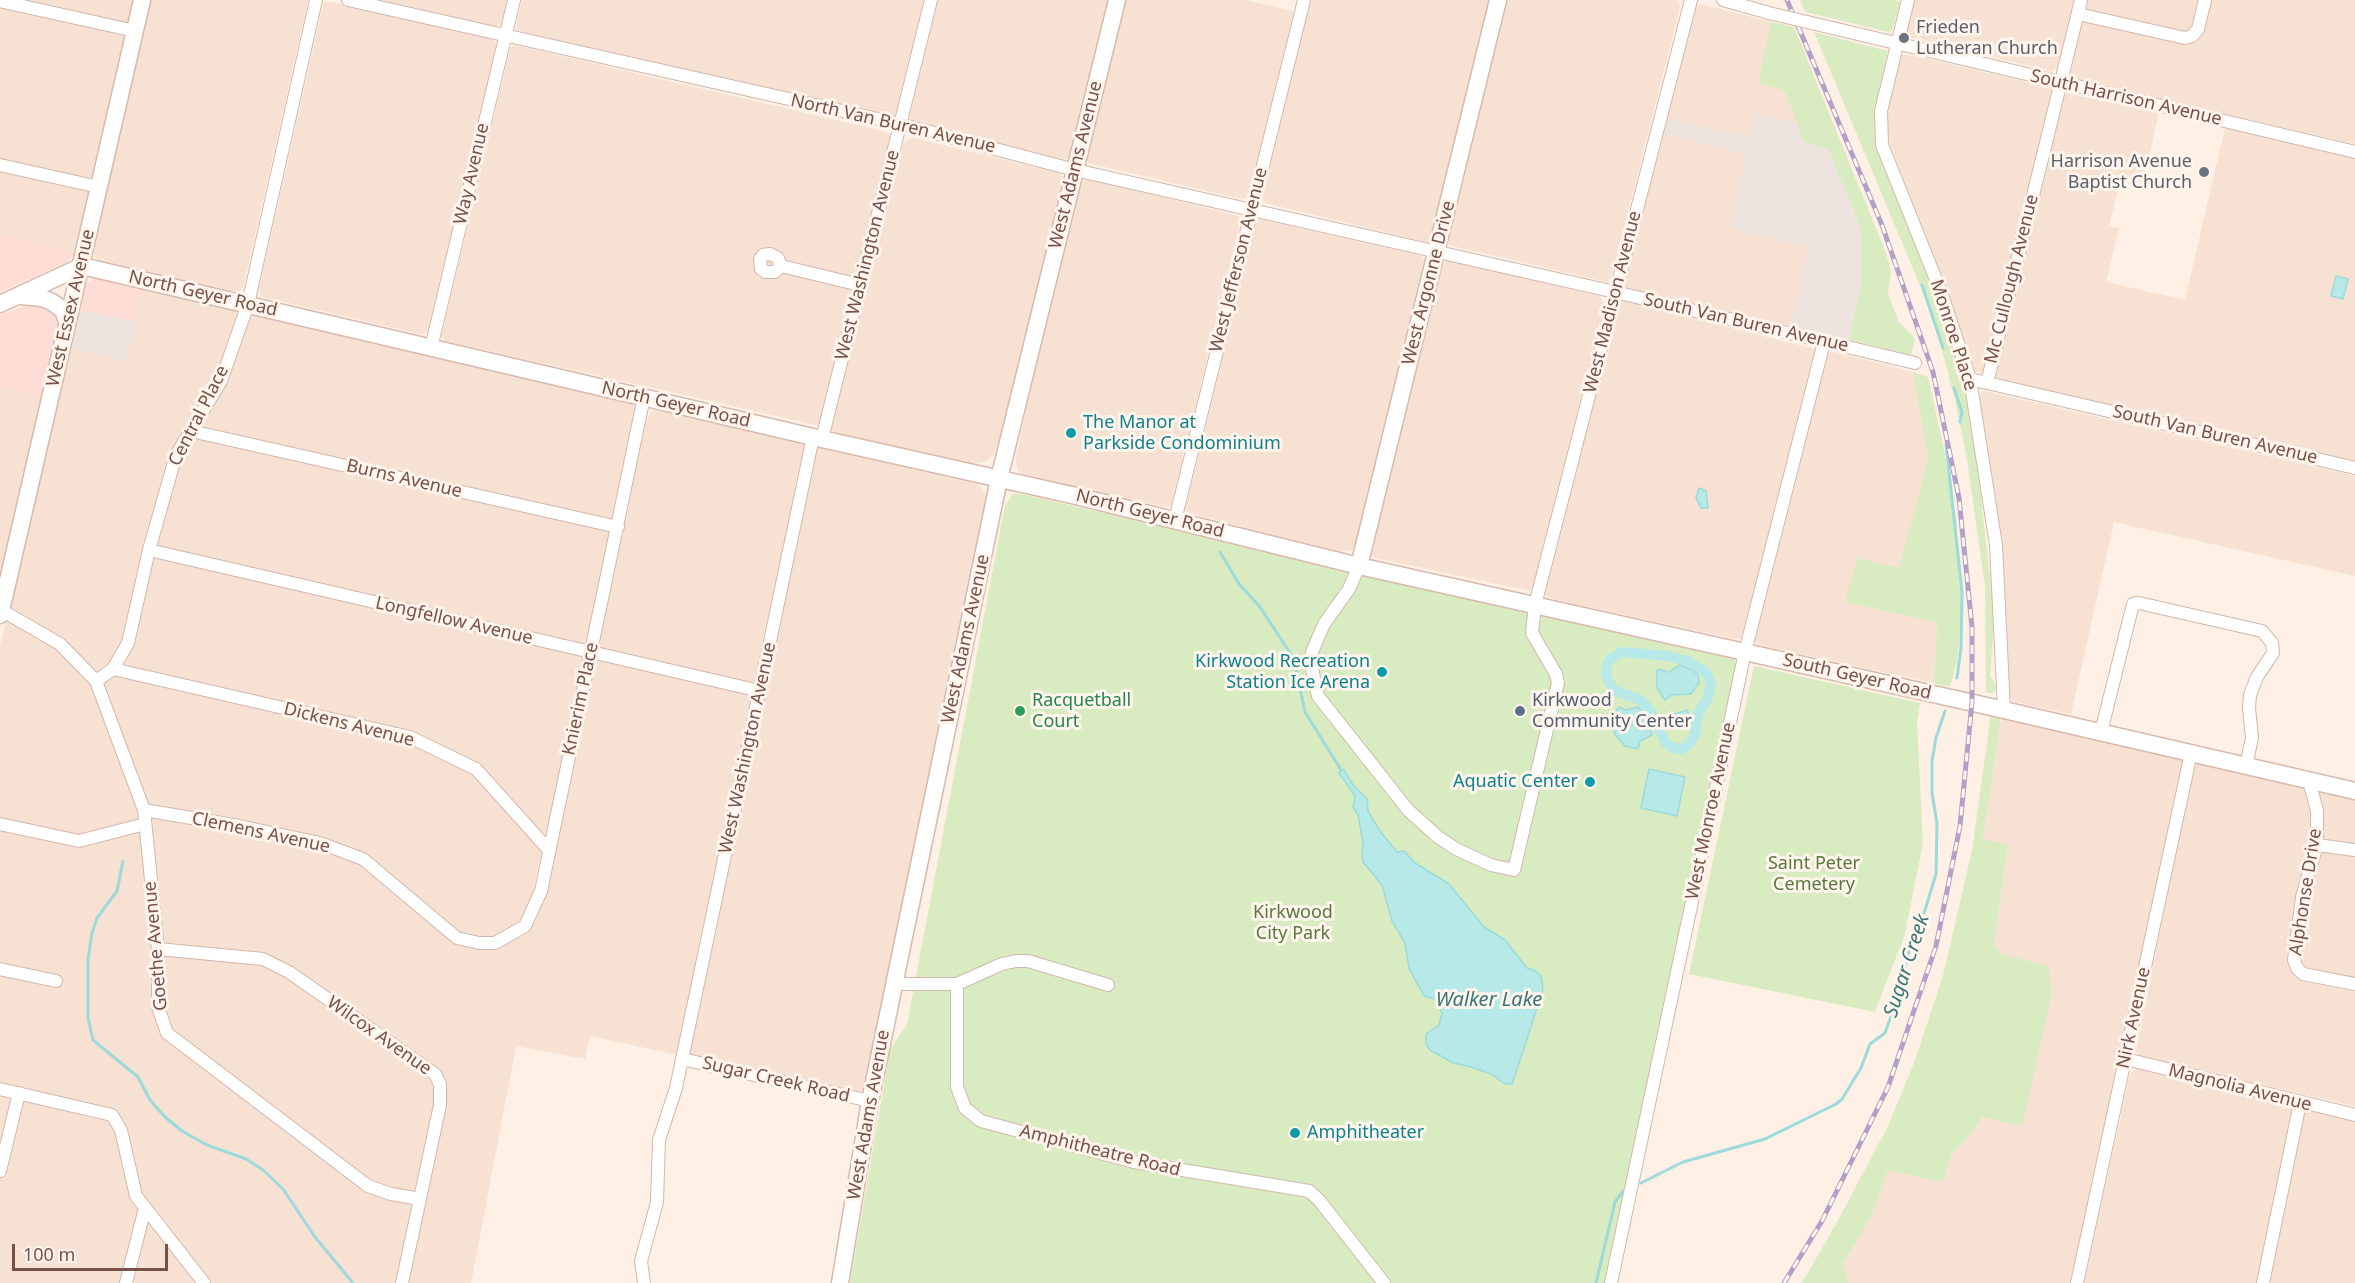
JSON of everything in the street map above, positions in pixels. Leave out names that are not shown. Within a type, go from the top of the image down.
[{"type":"street","name":"West Essex Avenue","points":[[1,613],[142,0]]},
{"type":"street","name":"Central Place","points":[[96,681],[113,669],[128,643],[149,550],[176,455],[221,381],[248,303],[316,0]]},
{"type":"street","name":"North Van Buren Avenue","points":[[348,0],[900,124],[1075,170],[1437,252]]},
{"type":"street","name":"Way Avenue","points":[[431,348],[514,0]]},
{"type":"street","name":"West Washington Avenue","points":[[644,1283],[641,1261],[657,1202],[659,1140],[676,1088],[760,691],[817,438],[860,285],[931,0]]},
{"type":"street","name":"West Adams Avenue","points":[[840,1283],[870,1101],[999,479],[1118,0]]},
{"type":"street","name":"West Jefferson Avenue","points":[[1175,520],[1304,0]]},
{"type":"street","name":"West Argonne Drive","points":[[1359,566],[1498,0]]},
{"type":"street","name":"West Madison Avenue","points":[[1359,566],[1349,589],[1324,624],[1312,652],[1312,669],[1318,696],[1408,810],[1438,837],[1456,849],[1491,865],[1514,870],[1558,683],[1556,674],[1532,633],[1535,605],[1690,0]]},
{"type":"street","name":"South Harrison Avenue","points":[[1723,0],[2059,83],[2355,152]]},
{"type":"street","points":[[1898,43],[1908,0]]},
{"type":"street","name":"Mc Cullough Avenue","points":[[1987,383],[2081,0]]},
{"type":"street","points":[[2078,14],[2185,38],[2192,36],[2198,29],[2205,0]]},
{"type":"street","points":[[0,1],[135,31]]},
{"type":"street","name":"Monroe Place","points":[[1898,43],[1881,111],[1882,145],[1941,292],[1970,379],[1995,544],[2004,710]]},
{"type":"street","points":[[0,165],[99,187]]},
{"type":"street","name":"South Van Buren Avenue","points":[[1437,252],[1915,363]]},
{"type":"street","points":[[0,304],[81,266]]},
{"type":"street","name":"North Geyer Road","points":[[81,266],[1175,520],[1359,566]]},
{"type":"street","points":[[781,266],[860,285]]},
{"type":"street","points":[[20,296],[42,298],[52,302],[63,310],[68,322]]},
{"type":"street","name":"West Monroe Avenue","points":[[1611,1283],[1745,652],[1824,342]]},
{"type":"street","name":"South Van Buren Avenue","points":[[1970,379],[2355,468]]},
{"type":"street","name":"Knierim Place","points":[[457,938],[479,943],[495,943],[525,926],[541,891],[644,397]]},
{"type":"street","name":"Burns Avenue","points":[[191,431],[618,527]]},
{"type":"street","name":"Longfellow Avenue","points":[[149,550],[760,691]]},
{"type":"street","name":"South Geyer Road","points":[[1359,566],[2355,791]]},
{"type":"street","points":[[2101,732],[2133,604],[2139,603],[2262,631],[2270,639],[2273,653],[2253,684],[2250,695],[2248,708],[2252,738],[2246,766]]},
{"type":"street","name":"Goethe Avenue","points":[[1,613],[60,644],[96,681],[144,810],[158,949],[158,1007],[167,1033],[368,1186],[391,1194],[420,1199]]},
{"type":"street","name":"Dickens Avenue","points":[[113,669],[410,737],[476,769],[548,849]]},
{"type":"street","name":"Nirk Avenue","points":[[2077,1283],[2191,753]]},
{"type":"street","name":"Alphonse Drive","points":[[2309,780],[2317,811],[2317,845],[2302,897],[2294,960],[2297,968],[2303,974],[2355,984]]},
{"type":"street","name":"Clemens Avenue","points":[[144,810],[320,843],[363,859],[457,938]]},
{"type":"street","points":[[0,824],[79,841],[145,824]]},
{"type":"street","points":[[2317,845],[2355,849]]},
{"type":"street","name":"Wilcox Avenue","points":[[158,949],[263,959],[289,972],[435,1074],[440,1084],[440,1105],[402,1283]]},
{"type":"street","points":[[894,984],[957,984],[1002,964],[1028,961],[1108,985]]},
{"type":"street","points":[[0,969],[56,981]]},
{"type":"street","name":"Amphitheatre Road","points":[[957,984],[957,1088],[965,1108],[981,1120],[1134,1162],[1309,1191],[1319,1200],[1384,1283]]},
{"type":"street","name":"Sugar Creek Road","points":[[682,1059],[870,1101]]},
{"type":"street","name":"Magnolia Avenue","points":[[2126,1059],[2355,1115]]},
{"type":"street","points":[[0,1089],[112,1115],[121,1130],[136,1196],[204,1283]]},
{"type":"street","points":[[0,1171],[19,1094]]},
{"type":"street","points":[[2263,1283],[2300,1103]]},
{"type":"street","points":[[126,1283],[145,1208]]},
{"type":"shaded area","points":[[0,0],[135,0],[77,252],[0,235]]},
{"type":"shaded area","points":[[151,0],[308,0],[244,284],[240,291],[229,291],[98,260],[94,256],[93,248]]},
{"type":"shaded area","points":[[378,0],[509,0],[504,20],[494,27]]},
{"type":"shaded area","points":[[522,0],[924,0],[896,113],[893,116],[522,33],[517,29],[517,21]]},
{"type":"shaded area","points":[[938,0],[1111,0],[1074,152],[1068,158],[1063,160],[914,124],[910,115]]},
{"type":"shaded area","points":[[1126,0],[1245,0],[1294,11],[1249,194],[1246,198],[1241,199],[1088,163],[1086,157]]},
{"type":"shaded area","points":[[1310,0],[1493,0],[1431,241],[1426,242],[1265,203],[1262,200]]},
{"type":"shaded area","points":[[1506,0],[1676,0],[1679,3],[1680,7],[1611,278],[1607,282],[1448,245]]},
{"type":"shaded area","points":[[1914,0],[2074,0],[2058,66],[2052,71],[1908,37],[1906,33]]},
{"type":"shaded area","points":[[2086,0],[2355,0],[2355,144],[2074,79],[2070,76],[2069,70]]},
{"type":"shaded area","points":[[324,2],[489,38],[495,40],[497,45],[429,328],[420,334],[263,297],[260,294],[259,289]]},
{"type":"shaded area","points":[[1700,4],[1771,22],[1759,83],[1785,91],[1798,124],[1755,114],[1750,138],[1665,118],[1694,6]]},
{"type":"shaded area","points":[[514,45],[887,132],[891,135],[820,422],[817,425],[445,341],[441,337],[510,50]]},
{"type":"shaded area","points":[[1902,55],[1915,56],[2048,87],[2052,90],[1983,374],[1973,370],[1888,139],[1887,109]]},
{"type":"shaded area","points":[[2065,93],[2159,113],[2143,182],[2121,177],[2109,226],[2119,228],[2106,282],[2185,300],[2225,128],[2355,158],[2355,463],[1996,379],[1995,375]]},
{"type":"shaded area","points":[[1755,114],[1798,124],[1804,142],[1828,149],[1861,229],[1861,283],[1849,340],[1791,326],[1809,247],[1730,228],[1746,154],[1662,133],[1665,118],[1750,138]]},
{"type":"shaded area","points":[[1662,133],[1746,154],[1809,247],[1791,326],[1628,289],[1624,285]]},
{"type":"shaded area","points":[[914,138],[1059,173],[1066,181],[999,442],[993,455],[987,461],[979,463],[969,463],[837,433],[831,429],[903,144],[908,139]]},
{"type":"shaded area","points":[[1089,179],[1238,216],[1241,219],[1171,505],[1168,507],[1091,492],[1017,470],[1016,455],[1046,322],[1080,185]]},
{"type":"shaded area","points":[[1259,219],[1421,256],[1427,264],[1354,550],[1339,551],[1189,513],[1185,510],[1256,223]]},
{"type":"shaded area","points":[[0,235],[77,252],[67,262],[0,292]]},
{"type":"shaded area","points":[[1450,260],[1598,296],[1603,301],[1604,306],[1534,587],[1530,591],[1376,558],[1371,555],[1370,550],[1440,268],[1444,262]]},
{"type":"shaded area","points":[[95,277],[143,286],[135,322],[79,310],[86,284]]},
{"type":"shaded area","points":[[143,286],[635,406],[637,411],[590,636],[527,912],[535,923],[540,910],[644,426],[651,412],[656,410],[976,484],[983,490],[986,498],[867,1081],[863,1090],[855,1093],[590,1036],[585,1059],[516,1046],[471,1283],[0,1283],[0,1096],[97,1119],[119,1119],[108,1108],[0,1082],[0,646],[69,347],[126,361]]},
{"type":"shaded area","points":[[1627,301],[1814,349],[1744,634],[1741,638],[1735,639],[1552,599],[1544,592],[1618,306],[1621,302]]},
{"type":"shaded area","points":[[30,304],[55,307],[62,323],[47,397],[0,386],[0,315]]},
{"type":"shaded area","points":[[79,310],[135,322],[126,361],[69,347]]},
{"type":"shaded area","points":[[1834,352],[1913,372],[1928,458],[1899,569],[1857,558],[1846,602],[1937,622],[1934,683],[1756,643],[1755,638],[1826,358],[1829,353]]},
{"type":"shaded area","points":[[0,386],[47,397],[0,593]]},
{"type":"shaded area","points":[[1981,392],[2355,476],[2355,576],[2114,522],[2071,714],[2015,702],[2008,694],[2004,580],[1995,497],[1978,402]]},
{"type":"shaded area","points":[[2001,718],[2182,761],[2073,1283],[1847,1283],[1843,1265],[1872,1214],[1888,1171],[1943,1182],[1951,1155],[1971,1135],[1982,1117],[2021,1126],[2049,966],[2002,954],[1994,944],[2008,846],[1983,839]]},
{"type":"shaded area","points":[[2201,762],[2355,797],[2355,1106],[2142,1057],[2136,1052],[2191,775],[2193,768]]},
{"type":"shaded area","points":[[2138,1069],[2355,1121],[2355,1283],[2084,1283],[2129,1079],[2132,1071]]},
{"type":"green space","points":[[1800,0],[1893,0],[1901,2],[1893,28],[1889,32],[1805,12]]},
{"type":"green space","points":[[1771,22],[1794,27],[1886,253],[1891,271],[1888,294],[1899,322],[1915,339],[1911,355],[1849,340],[1861,283],[1861,229],[1828,149],[1804,142],[1785,91],[1758,83]]},
{"type":"green space","points":[[1814,32],[1888,51],[1875,108],[1875,132],[1879,149],[1941,313],[1965,388],[1977,459],[1991,588],[1994,623],[1990,676],[1996,685],[1995,692],[1986,692],[1985,586],[1967,459],[1941,346],[1923,293]]},
{"type":"green space","points":[[1913,372],[1928,377],[1955,511],[1961,575],[1960,631],[1957,661],[1950,687],[1934,683],[1937,622],[1845,602],[1857,558],[1899,568],[1928,458]]},
{"type":"green space","name":"Kirkwood City Park","points":[[1013,494],[1728,653],[1734,657],[1736,665],[1608,1283],[850,1283],[890,1049],[907,1024],[1005,505]]},
{"type":"green space","name":"Saint Peter Cemetery","points":[[1754,666],[1920,703],[1917,722],[1923,843],[1905,934],[1875,1012],[1689,974]]},
{"type":"green space","points":[[1991,715],[2001,718],[1983,839],[2008,845],[1994,944],[2002,954],[2049,966],[2051,996],[2022,1126],[1982,1117],[1971,1135],[1951,1155],[1943,1182],[1888,1171],[1872,1214],[1843,1265],[1848,1283],[1802,1283],[1888,1126],[1914,1063],[1943,976],[1972,850]]},
{"type":"water","points":[[2336,276],[2348,279],[2343,299],[2331,296]]},
{"type":"water","points":[[1699,488],[1706,491],[1708,508],[1701,508],[1696,498]]},
{"type":"water","points":[[1680,665],[1693,670],[1698,675],[1699,683],[1691,694],[1672,695],[1665,700],[1657,688],[1657,671],[1658,669],[1669,672]]},
{"type":"water","points":[[1619,707],[1626,710],[1639,707],[1645,713],[1652,735],[1640,741],[1638,749],[1625,746],[1615,735],[1613,725],[1618,725],[1619,722],[1615,713]]},
{"type":"water","points":[[1687,710],[1691,721],[1678,726],[1675,714]]},
{"type":"water","points":[[1649,769],[1685,777],[1677,816],[1641,808]]},
{"type":"water","name":"Walker Lake","points":[[1344,770],[1353,785],[1367,799],[1368,811],[1397,852],[1404,851],[1415,863],[1449,884],[1484,927],[1505,940],[1527,968],[1541,976],[1543,990],[1512,1084],[1505,1084],[1491,1074],[1453,1063],[1430,1050],[1426,1044],[1426,1034],[1439,1025],[1442,1013],[1435,999],[1424,996],[1409,968],[1405,943],[1392,921],[1382,885],[1363,862],[1363,842],[1358,815],[1353,807],[1355,796],[1339,773]]},
{"type":"waterway","name":"Sugar Creek","points":[[1922,285],[1943,348]]},
{"type":"waterway","name":"Sugar Creek","points":[[1954,388],[1962,412],[1960,422]]},
{"type":"waterway","name":"Sugar Creek","points":[[1946,444],[1962,592],[1961,648],[1957,678]]},
{"type":"waterway","points":[[1220,552],[1239,584],[1260,607],[1294,659],[1305,712],[1341,770]]},
{"type":"waterway","points":[[1623,652],[1669,656],[1687,661],[1706,672],[1711,685],[1708,697],[1698,714],[1695,734],[1685,747],[1680,749],[1671,747],[1665,742],[1650,710],[1641,700],[1613,690],[1606,675],[1607,665],[1611,658],[1623,652]]},
{"type":"waterway","name":"Sugar Creek","points":[[1641,1183],[1683,1162],[1765,1139],[1836,1104],[1842,1099],[1861,1068],[1870,1044],[1885,1033],[1899,994],[1912,939],[1925,910],[1936,874],[1937,824],[1932,793],[1932,761],[1936,738],[1945,711]]},
{"type":"waterway","points":[[123,861],[117,891],[97,918],[92,933],[88,959],[88,1018],[93,1040],[138,1077],[150,1100],[182,1131],[207,1145],[246,1159],[263,1170],[283,1189],[315,1237],[353,1283]]},
{"type":"waterway","name":"Sugar Creek","points":[[1596,1283],[1615,1202],[1623,1191]]},
{"type":"railway","points":[[1784,1283],[1822,1221],[1888,1087],[1936,946],[1960,826],[1972,702],[1972,627],[1959,498],[1933,372],[1882,225],[1787,0]]},
{"type":"place","name":"Frieden Lutheran Church","points":[[1904,38]]},
{"type":"place","name":"Harrison Avenue Baptist Church","points":[[2204,172]]},
{"type":"place","name":"The Manor at Parkside Condominium","points":[[1071,433]]},
{"type":"place","name":"Kirkwood Recreation Station Ice Arena","points":[[1382,672]]},
{"type":"place","name":"Racquetball Court","points":[[1020,711]]},
{"type":"place","name":"Kirkwood Community Center","points":[[1520,711]]},
{"type":"place","name":"Aquatic Center","points":[[1590,782]]},
{"type":"place","name":"Amphitheater","points":[[1295,1133]]}]
